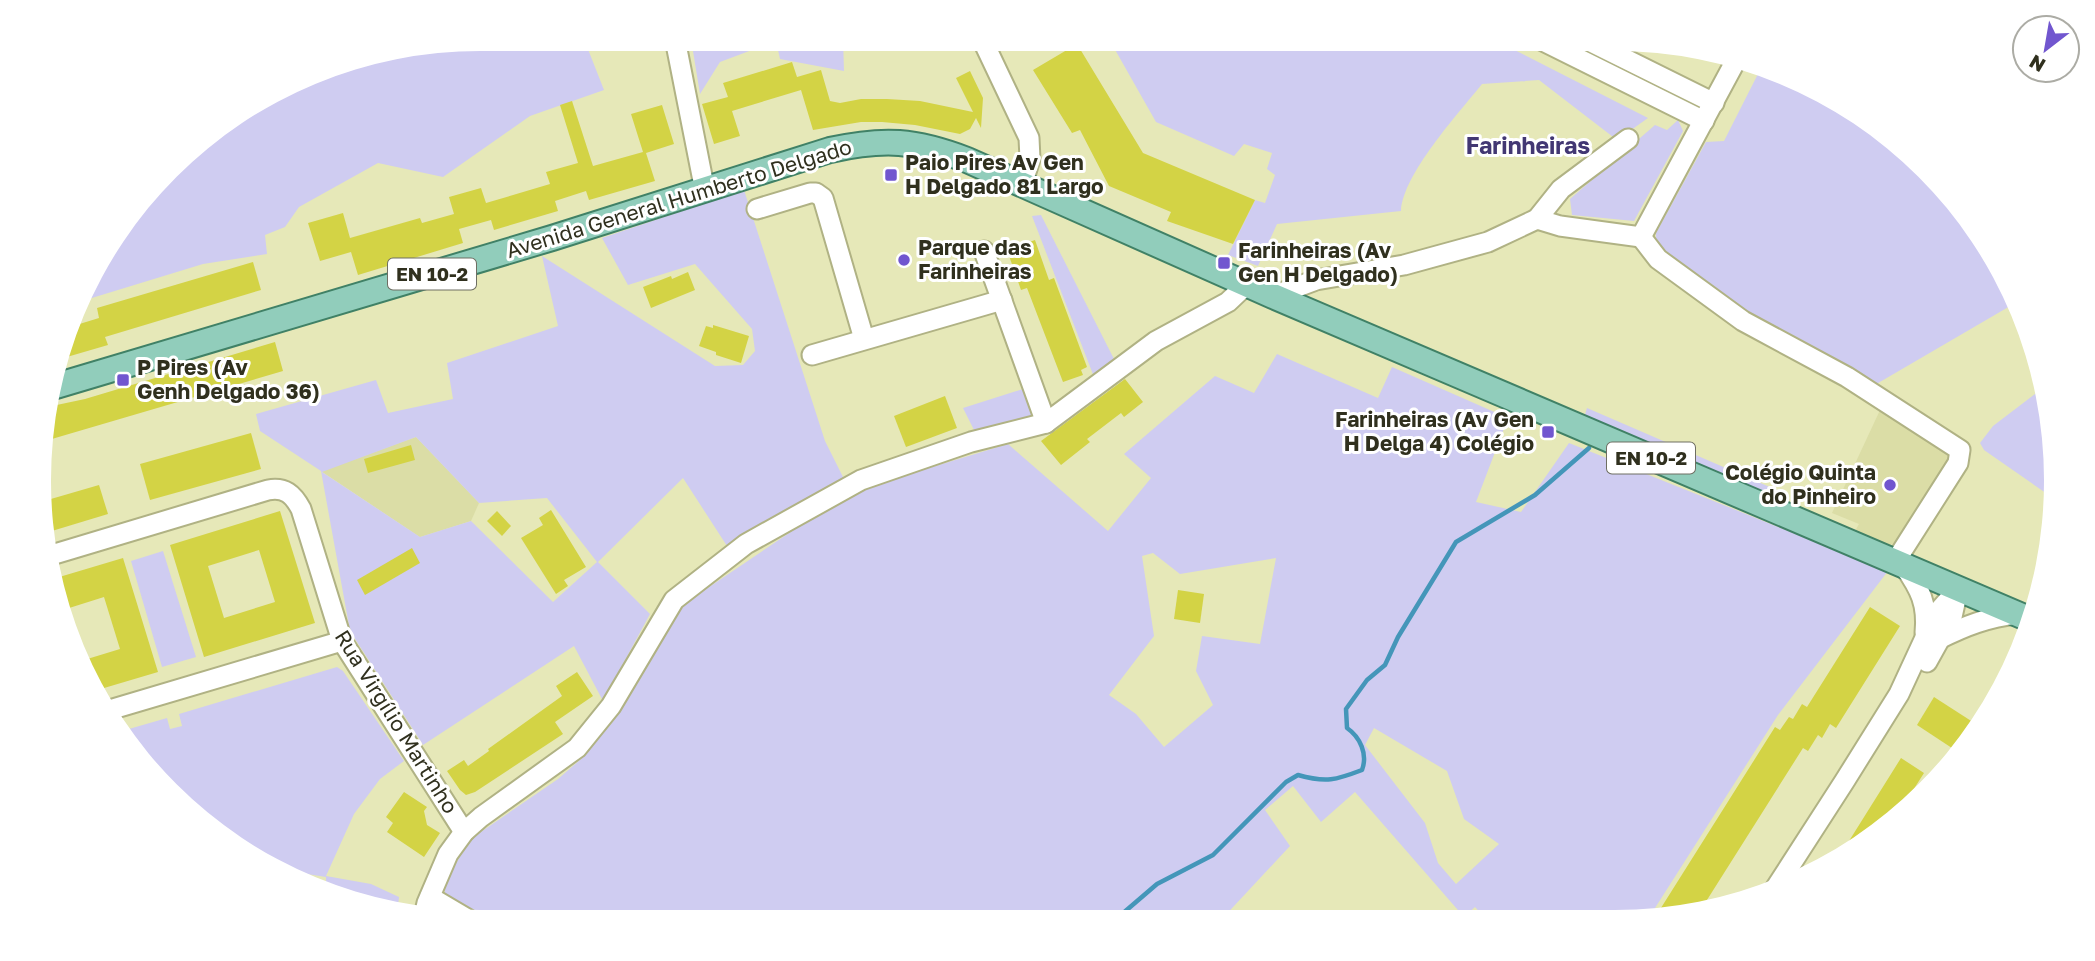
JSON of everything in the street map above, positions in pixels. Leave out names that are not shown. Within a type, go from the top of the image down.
[{"type":"main road","name":"Avenida General Humberto Delgado","points":[[62,384],[705,191],[830,150],[866,142],[899,142],[932,147],[1023,184],[1273,296],[2022,616]]},
{"type":"street","points":[[678,51],[705,191]]},
{"type":"street","points":[[988,51],[1029,138],[1030,159],[1023,184]]},
{"type":"street","points":[[1565,51],[1704,121]]},
{"type":"street","points":[[1611,51],[1714,103]]},
{"type":"street","points":[[1641,237],[1732,67]]},
{"type":"street","points":[[1273,296],[1316,280],[1405,265],[1488,242],[1537,219],[1561,189],[1628,139]]},
{"type":"street","points":[[757,209],[810,192],[823,198],[864,339]]},
{"type":"street","points":[[1537,219],[1560,226],[1641,237],[1658,260],[1743,321],[1847,377],[1960,450],[1958,463],[1900,564],[1918,585],[1932,638]]},
{"type":"street","points":[[985,251],[1046,423]]},
{"type":"street","points":[[428,904],[448,854],[464,832],[577,748],[611,706],[674,600],[746,544],[862,480],[971,442],[1046,423],[1156,341],[1228,302],[1247,284]]},
{"type":"street","points":[[812,355],[1002,300]]},
{"type":"street","name":"Rua Virgílio Martinho","points":[[57,553],[268,490],[286,491],[294,497],[301,509],[342,641],[464,832]]},
{"type":"street","points":[[1783,876],[1932,638],[1936,614],[1958,589]]},
{"type":"street","points":[[1932,638],[1994,616],[2022,616]]},
{"type":"street","points":[[116,708],[342,641]]},
{"type":"shaded area","points":[[589,51],[604,90],[530,116],[443,177],[378,163],[299,207],[285,227],[265,235],[267,254],[203,264],[91,298],[123,242],[157,197],[197,157],[219,140],[290,95],[369,65],[424,54]]},
{"type":"shaded area","points":[[693,51],[749,51],[720,62],[700,94]]},
{"type":"shaded area","points":[[778,51],[843,51],[844,71],[780,59]]},
{"type":"shaded area","points":[[1116,51],[1517,51],[1648,118],[1617,140],[1539,80],[1482,84],[1421,162],[1404,196],[1401,211],[1277,224],[1258,266],[1228,255],[1255,200],[1265,203],[1275,175],[1267,169],[1272,153],[1244,144],[1234,156],[1156,122]]},
{"type":"shaded area","points":[[1757,75],[1779,83],[1829,108],[1898,157],[1938,197],[1972,242],[2008,307],[1873,386],[1754,316],[1656,247],[1656,233],[1706,142],[1724,141]]},
{"type":"shaded area","points":[[1678,120],[1683,131],[1634,221],[1572,215],[1570,199],[1655,125],[1667,130]]},
{"type":"shaded area","points":[[744,190],[825,441],[844,479],[727,546],[683,478],[598,562],[650,614],[603,701],[574,646],[423,745],[350,631],[321,471],[260,431],[256,414],[376,380],[388,413],[453,399],[447,363],[558,326],[542,256],[715,366],[743,365],[755,351],[752,329],[695,264],[628,285],[602,238]],"holes":[[[416,437],[479,503],[547,498],[597,562],[553,602],[471,521],[420,537],[322,472]]]},
{"type":"shaded area","points":[[1041,215],[1115,361],[1094,377],[1032,216]]},
{"type":"shaded area","points":[[1277,354],[1378,398],[1392,367],[1508,418],[1476,502],[1521,512],[1569,443],[1888,571],[1778,715],[1655,908],[1478,910],[1475,907],[1472,910],[1458,910],[1355,792],[1321,822],[1293,786],[1265,810],[1290,846],[1230,910],[480,910],[465,909],[445,898],[450,874],[475,836],[558,779],[581,759],[614,720],[681,606],[850,492],[1008,444],[1108,531],[1151,478],[1124,454],[1215,376],[1254,393]],"holes":[[[1153,553],[1180,574],[1276,558],[1260,644],[1202,636],[1196,671],[1213,705],[1164,747],[1136,714],[1109,695],[1154,636],[1142,556]],[[1374,728],[1447,771],[1464,819],[1499,844],[1456,884],[1438,863],[1425,823],[1365,745]]]},
{"type":"shaded area","points":[[1023,389],[1035,412],[1032,420],[976,434],[963,408]]},
{"type":"shaded area","points":[[2035,394],[2041,424],[2044,491],[1984,450],[1980,443],[1993,426]]},
{"type":"shaded area","points":[[1587,408],[1772,488],[1769,496],[1584,418]]},
{"type":"shaded area","name":"Colégio Quinta do Pinheiro","points":[[1881,408],[1954,457],[1896,542],[1888,546],[1855,531],[1859,524],[1832,513]]},
{"type":"shaded area","points":[[416,437],[479,503],[471,521],[420,537],[321,471]]},
{"type":"shaded area","points":[[163,551],[196,657],[162,667],[131,561]]},
{"type":"shaded area","points":[[337,667],[343,671],[404,761],[380,779],[354,814],[326,876],[371,884],[399,897],[398,902],[342,887],[326,881],[326,877],[307,874],[290,866],[242,838],[197,804],[157,764],[130,729],[167,718],[170,729],[182,726],[179,714]]},
{"type":"building","points":[[1065,51],[1081,51],[1143,153],[1255,200],[1233,244],[1167,221],[1171,212],[1109,186],[1080,130],[1072,133],[1033,70]]},
{"type":"building","points":[[792,62],[797,77],[821,70],[830,101],[920,101],[973,112],[956,78],[970,71],[983,98],[981,128],[976,118],[970,129],[960,134],[882,122],[861,122],[813,130],[801,90],[732,111],[740,136],[714,144],[702,104],[728,97],[723,83]]},
{"type":"building","points":[[572,101],[593,166],[643,152],[631,114],[662,105],[674,144],[646,153],[655,181],[589,200],[586,191],[555,201],[558,211],[494,230],[491,220],[459,229],[463,243],[358,275],[351,252],[320,261],[308,223],[343,213],[350,238],[420,218],[422,223],[454,214],[449,197],[481,188],[486,203],[550,184],[546,172],[578,163],[560,105]]},
{"type":"building","points":[[1035,240],[1049,280],[1054,278],[1087,367],[1081,370],[1083,375],[1063,382],[1027,288],[1021,290],[1007,250]]},
{"type":"building","points":[[253,262],[261,290],[105,337],[108,345],[69,356],[80,324],[99,318],[97,308]]},
{"type":"building","points":[[688,272],[695,290],[651,308],[643,287]]},
{"type":"building","points":[[713,325],[749,336],[741,363],[699,346],[706,326],[713,328]]},
{"type":"building","points":[[275,342],[283,371],[53,439],[58,405]]},
{"type":"building","points":[[1125,379],[1143,402],[1124,417],[1121,413],[1087,439],[1090,442],[1061,465],[1041,441]]},
{"type":"building","points":[[945,396],[957,428],[906,447],[894,416]]},
{"type":"building","points":[[251,433],[261,469],[150,500],[140,464]]},
{"type":"building","points":[[411,445],[415,460],[368,473],[364,459]]},
{"type":"building","points":[[99,485],[108,514],[54,531],[52,499]]},
{"type":"building","points":[[551,510],[586,567],[564,580],[568,586],[556,594],[521,538],[543,525],[539,518]]},
{"type":"building","points":[[280,511],[315,623],[204,657],[170,545]],"holes":[[[259,550],[275,602],[224,618],[208,566]]]},
{"type":"building","points":[[497,511],[511,526],[502,536],[487,521]]},
{"type":"building","points":[[412,548],[420,563],[365,595],[357,580]]},
{"type":"building","points":[[123,558],[158,672],[104,688],[89,658],[120,649],[104,597],[70,608],[62,576]]},
{"type":"building","points":[[1178,590],[1204,594],[1200,623],[1174,619]]},
{"type":"building","points":[[1870,607],[1900,626],[1836,728],[1830,724],[1822,738],[1818,735],[1808,751],[1803,748],[1707,900],[1661,908],[1775,727],[1780,730],[1789,717],[1793,719],[1802,704],[1807,707]]},
{"type":"building","points":[[577,672],[593,696],[555,722],[563,734],[475,792],[466,795],[460,790],[447,771],[464,760],[468,766],[562,696],[556,686]]},
{"type":"building","points":[[1934,697],[1971,721],[1951,747],[1917,725]]},
{"type":"building","points":[[1901,758],[1924,773],[1915,787],[1898,804],[1850,840]]},
{"type":"building","points":[[404,792],[427,807],[424,811],[427,825],[440,833],[424,857],[387,832],[393,823],[386,817]]},
{"type":"waterway","points":[[1127,910],[1157,884],[1213,855],[1286,782],[1298,775],[1331,779],[1362,770],[1363,752],[1356,736],[1347,728],[1346,709],[1367,680],[1385,665],[1398,637],[1456,542],[1535,495],[1589,448]]},
{"type":"place","name":"Paio Pires Av Gen H Delgado 81 Largo","points":[[891,175]]},
{"type":"place","name":"Parque das Farinheiras","points":[[904,260]]},
{"type":"place","name":"Farinheiras (Av Gen H Delgado)","points":[[1224,263]]},
{"type":"place","name":"P Pires (Av Genh Delgado 36)","points":[[123,380]]},
{"type":"place","name":"Farinheiras (Av Gen H Delga 4) Colégio","points":[[1548,432]]},
{"type":"place","name":"Colégio Quinta do Pinheiro","points":[[1890,485]]},
{"type":"district","name":"Farinheiras","points":[[1528,146]]}]
